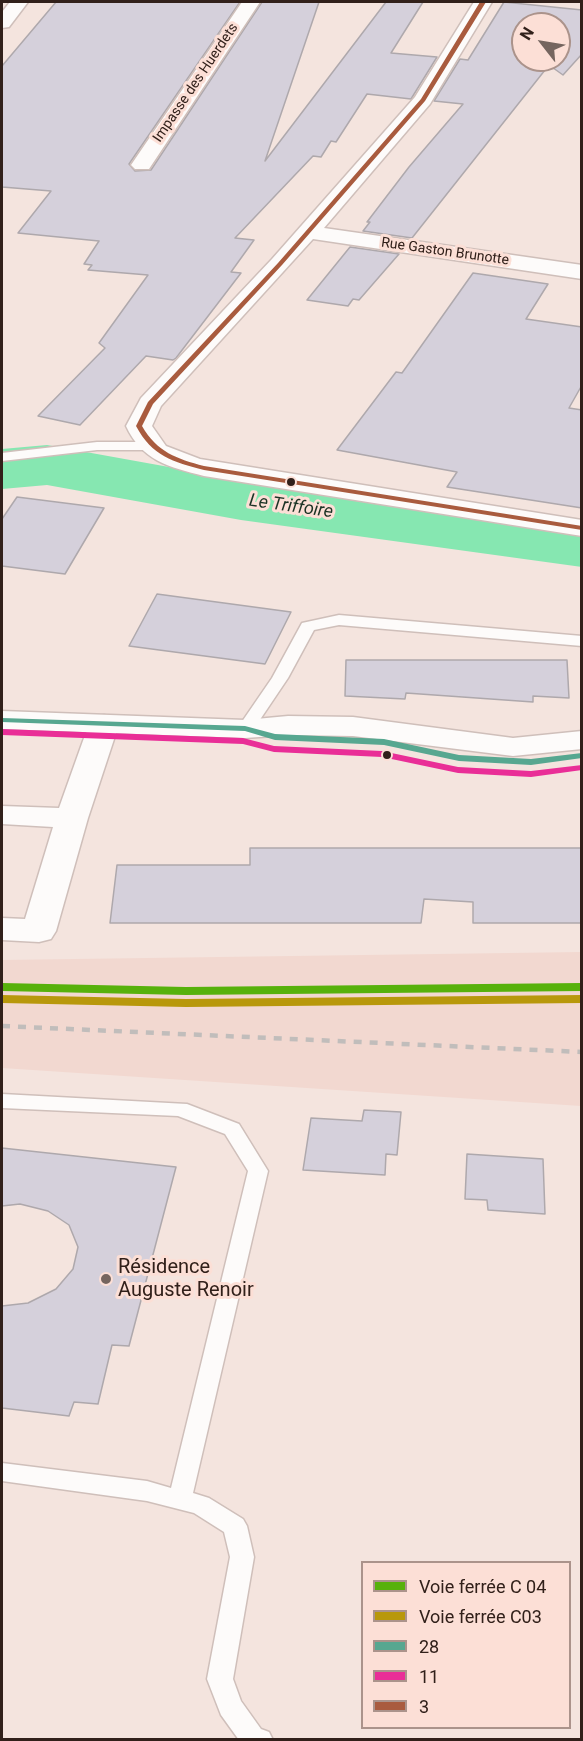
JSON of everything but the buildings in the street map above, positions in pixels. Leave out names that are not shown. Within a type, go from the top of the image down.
[{"type":"street","points":[[2,22],[19,2]]},
{"type":"street","name":"Impasse des Huerdets","points":[[142,165],[251,2]]},
{"type":"street","points":[[483,2],[423,100],[308,232],[150,404],[139,426],[150,446],[170,459],[204,468],[582,528]]},
{"type":"street","name":"Rue Gaston Brunotte","points":[[308,232],[582,272]]},
{"type":"street","points":[[2,720],[245,729],[281,724],[372,729],[514,747],[582,740]]},
{"type":"street","points":[[2,929],[39,931],[72,818],[104,724]]},
{"type":"street","points":[[245,729],[275,737],[384,742],[459,758],[531,762],[582,755]]},
{"type":"street","points":[[2,815],[72,818]]},
{"type":"lane","points":[[2,457],[97,446],[150,446]]},
{"type":"lane","points":[[245,729],[279,678],[308,626],[339,620],[582,641]]},
{"type":"lane","points":[[2,1101],[180,1109],[232,1129],[258,1171],[180,1500]]},
{"type":"lane","points":[[2,1472],[147,1491],[201,1505],[235,1526],[243,1557],[220,1680],[230,1707],[252,1737],[260,1740]]},
{"type":"shaded area","points":[[581,952],[581,1106],[2,1068],[2,960]]},
{"type":"waterway","name":"Le Triffoire","points":[[2,469],[47,465],[241,500],[582,546]]},
{"type":"railway","points":[[2,1026],[582,1052]]},
{"type":"transit line","name":"3","points":[[483,2],[423,100],[280,264],[150,403],[139,426],[144,436],[158,450],[174,459],[204,468],[582,528]]},
{"type":"transit line","name":"28","points":[[2,720],[245,729],[275,737],[384,742],[459,758],[531,762],[582,755]]},
{"type":"transit line","name":"11","points":[[2,732],[243,741],[274,749],[382,754],[458,770],[531,774],[582,767]]},
{"type":"transit line","points":[[2,987],[186,991],[582,987]]},
{"type":"rail line","name":"C03","points":[[2,999],[186,1003],[582,999]]},
{"type":"place","name":"Résidence Auguste Renoir","points":[[106,1279]]}]
